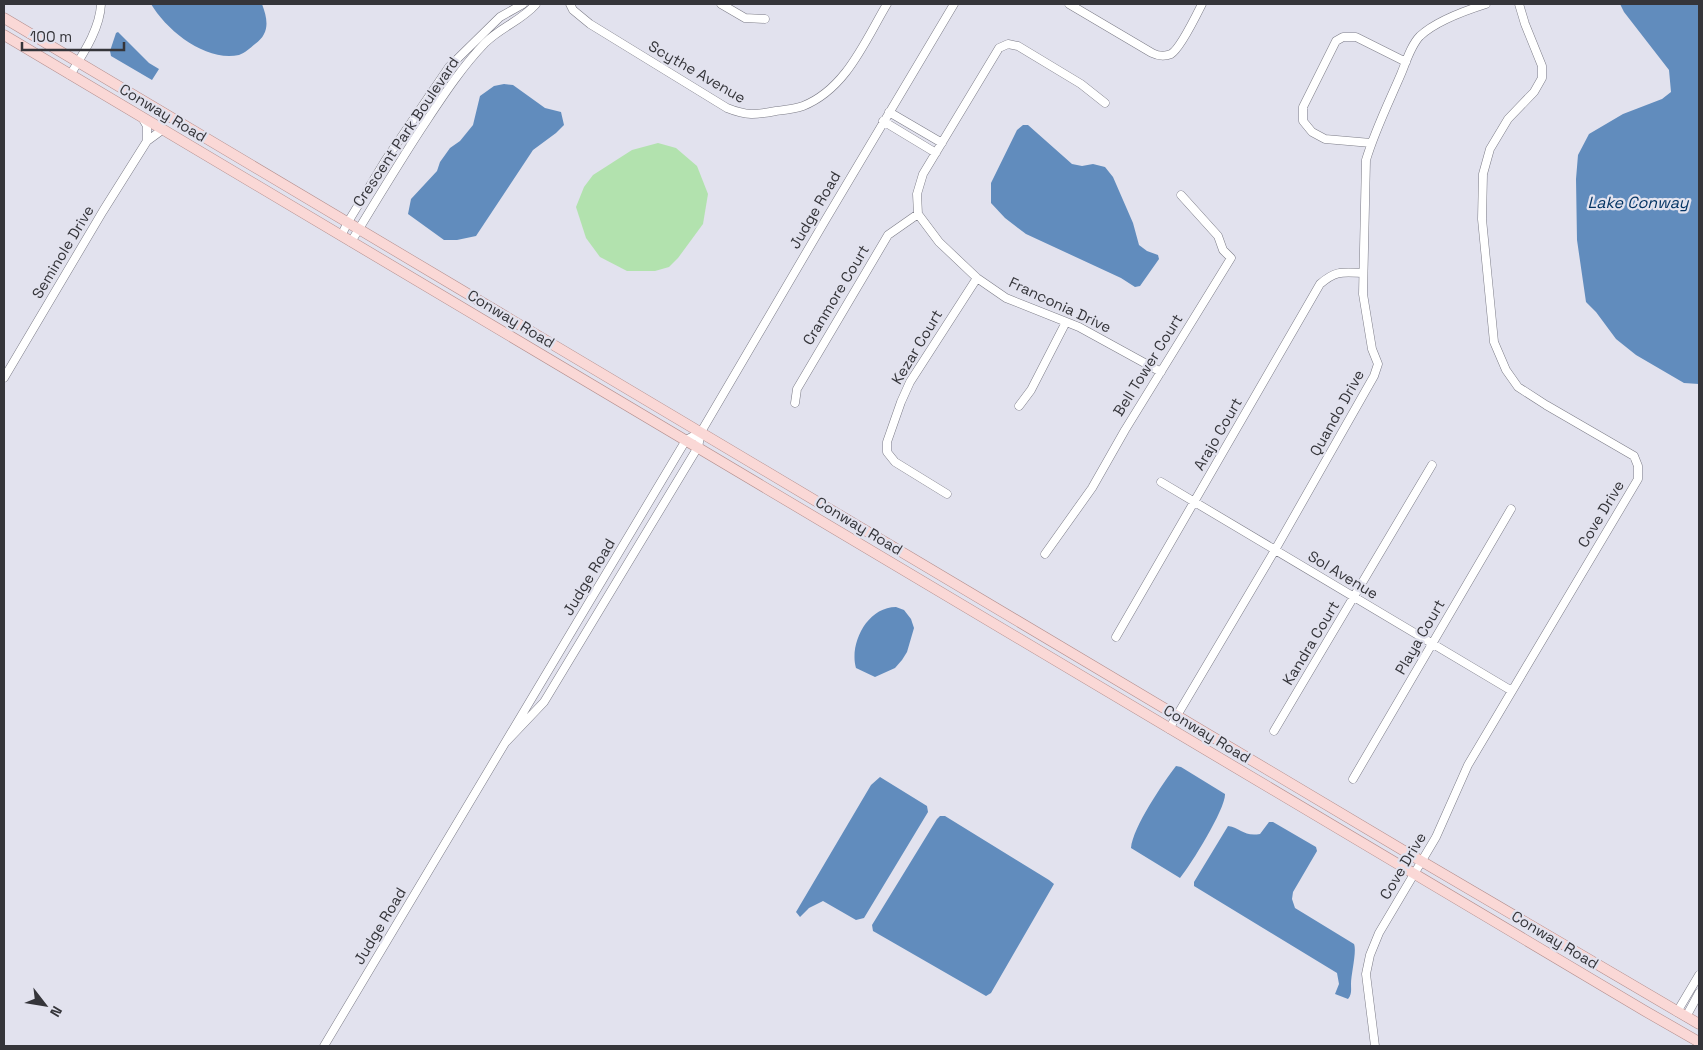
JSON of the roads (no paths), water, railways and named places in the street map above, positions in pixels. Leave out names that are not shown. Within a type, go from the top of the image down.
[{"type":"main road","name":"Conway Road","points":[[4,18],[1699,1026]]},
{"type":"main road","name":"Conway Road","points":[[4,36],[1699,1042]]},
{"type":"main road","points":[[520,342],[533,339],[551,343]]},
{"type":"main road","points":[[962,604],[976,603],[993,606]]},
{"type":"main road","points":[[1645,1011],[1668,1018],[1681,1015]]},
{"type":"main road","points":[[1674,1028],[1679,1024],[1699,1026]]},
{"type":"street","points":[[70,75],[97,24],[101,4]]},
{"type":"street","name":"Crescent Park Boulevard","points":[[341,236],[385,161],[449,67],[500,17],[523,4]]},
{"type":"street","name":"Crescent Park Boulevard","points":[[351,242],[396,167],[463,68],[485,43],[500,30],[526,14],[536,4]]},
{"type":"street","name":"Scythe Avenue","points":[[570,4],[573,10],[590,24],[727,108],[743,114],[762,114],[803,106],[827,92],[846,73],[888,4]]},
{"type":"street","points":[[721,4],[745,18],[765,18]]},
{"type":"street","name":"Judge Road","points":[[506,742],[544,702],[698,447],[701,432],[954,4]]},
{"type":"street","points":[[1069,4],[1160,56],[1172,53],[1178,47],[1202,4]]},
{"type":"street","name":"Quando Drive","points":[[1169,729],[1275,550],[1374,376],[1378,364],[1372,349],[1363,294],[1366,160],[1371,143],[1406,62],[1420,36],[1464,11],[1486,4]]},
{"type":"street","name":"Cove Drive","points":[[1375,1046],[1366,974],[1370,955],[1379,933],[1436,837],[1468,766],[1638,479],[1638,466],[1634,456],[1518,387],[1506,370],[1494,342],[1482,219],[1484,174],[1490,150],[1508,119],[1534,92],[1542,78],[1542,66],[1519,4]]},
{"type":"street","points":[[512,9],[518,19]]},
{"type":"street","points":[[1371,143],[1325,139],[1312,132],[1303,121],[1303,107],[1336,41],[1344,37],[1356,37],[1406,62]]},
{"type":"street","points":[[918,214],[916,194],[923,174],[999,48],[1008,44],[1018,46],[1081,84],[1105,103]]},
{"type":"street","points":[[889,112],[942,143]]},
{"type":"street","points":[[143,119],[147,126],[147,141]]},
{"type":"street","points":[[884,121],[936,152]]},
{"type":"street","name":"Seminole Drive","points":[[4,378],[147,141],[162,130]]},
{"type":"street","points":[[914,140],[920,130]]},
{"type":"street","points":[[385,161],[396,167]]},
{"type":"street","name":"Bell Tower Court","points":[[1046,554],[1092,488],[1125,430],[1230,258],[1223,250],[1218,236],[1181,195]]},
{"type":"street","name":"Franconia Drive","points":[[918,214],[939,242],[977,278],[1006,298],[1080,327],[1161,372]]},
{"type":"street","name":"Cranmore Court","points":[[795,403],[797,388],[888,235],[918,214]]},
{"type":"street","name":"Arajo Court","points":[[1116,637],[1320,284],[1329,276],[1339,272],[1363,273]]},
{"type":"street","name":"Kezar Court","points":[[947,494],[895,462],[887,452],[887,442],[910,382],[977,278]]},
{"type":"street","points":[[1018,406],[1031,390],[1066,322]]},
{"type":"street","points":[[686,440],[701,432]]},
{"type":"street","name":"Judge Road","points":[[324,1046],[686,440]]},
{"type":"street","name":"Kandra Court","points":[[1274,731],[1432,465]]},
{"type":"street","name":"Sol Avenue","points":[[1161,482],[1512,691]]},
{"type":"street","name":"Playa Court","points":[[1353,779],[1511,509]]},
{"type":"street","points":[[1681,1015],[1698,980]]},
{"type":"street","points":[[1681,1015],[1699,993]]},
{"type":"water","points":[[151,4],[262,4],[266,15],[265,31],[260,40],[239,55],[226,56],[214,54],[201,49],[177,34]]},
{"type":"water","name":"Lake Conway","points":[[1620,4],[1699,4],[1699,384],[1684,383],[1636,355],[1616,339],[1586,302],[1577,240],[1576,179],[1578,155],[1589,134],[1623,114],[1662,99],[1671,92],[1669,70],[1624,12]]},
{"type":"water","points":[[118,32],[149,63],[159,69],[152,80],[111,56],[110,51]]},
{"type":"water","points":[[513,85],[545,108],[561,112],[564,125],[533,150],[476,236],[457,240],[444,240],[408,214],[411,199],[437,171],[440,162],[450,148],[460,141],[473,125],[480,96],[494,86]]},
{"type":"water","points":[[1023,125],[1028,125],[1072,164],[1082,166],[1093,164],[1105,167],[1113,177],[1133,223],[1139,245],[1147,251],[1158,255],[1159,259],[1140,286],[1135,287],[1121,278],[1026,234],[1005,218],[991,203],[991,183],[1017,130]]},
{"type":"water","points":[[896,607],[904,610],[911,619],[914,628],[907,652],[895,668],[875,677],[856,668],[855,648],[858,638],[869,620],[877,613]]},
{"type":"water","points":[[1176,766],[1181,767],[1225,794],[1224,801],[1214,823],[1180,878],[1131,848],[1143,817]]},
{"type":"water","points":[[880,777],[927,806],[928,812],[864,918],[856,920],[823,901],[809,908],[800,917],[796,912],[871,785]]},
{"type":"water","points":[[940,816],[945,816],[1054,884],[991,993],[986,996],[873,931],[872,925]]},
{"type":"water","points":[[1269,822],[1273,822],[1316,847],[1317,851],[1293,892],[1292,899],[1295,908],[1354,944],[1351,992],[1348,999],[1335,994],[1339,984],[1337,973],[1194,886],[1194,882],[1228,826],[1255,835],[1260,834]]}]
